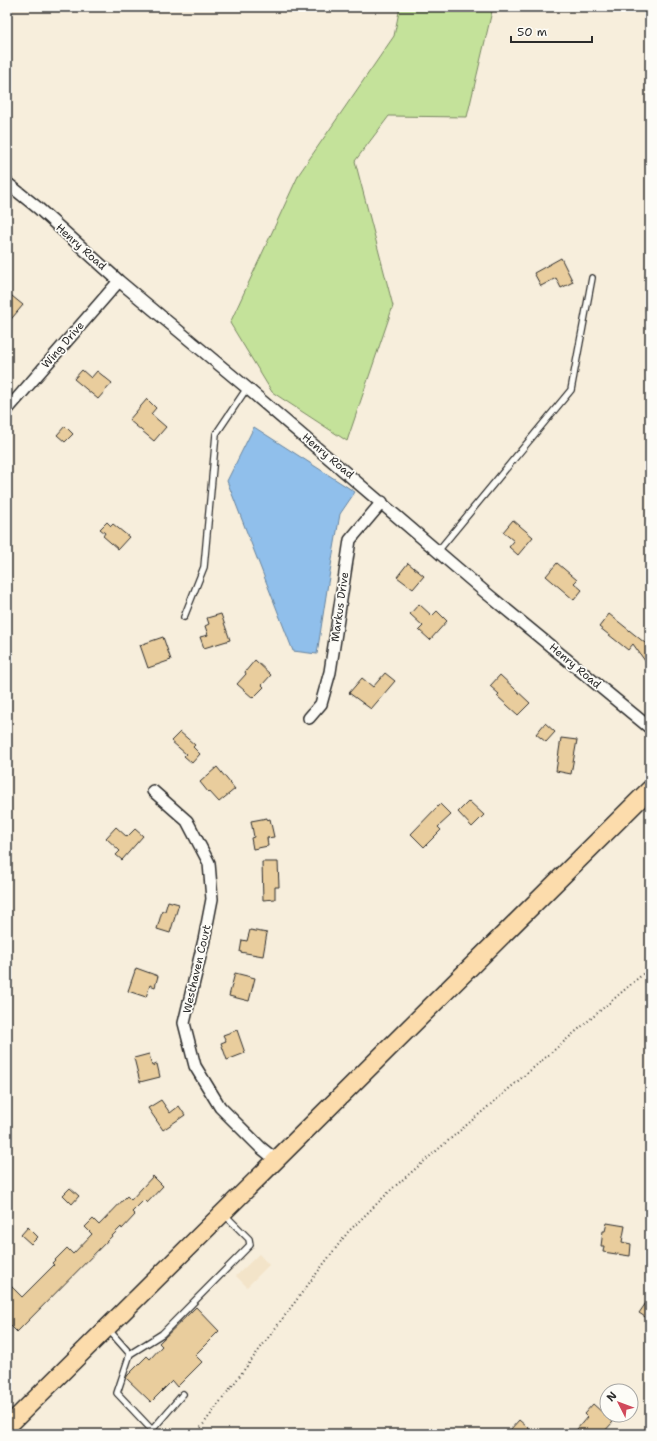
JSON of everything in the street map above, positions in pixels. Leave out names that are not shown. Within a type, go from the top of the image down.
[{"type":"main road","points":[[7,1427],[650,789]]},
{"type":"street","name":"Henry Road","points":[[7,183],[38,208],[119,280],[382,502],[485,592],[650,728]]},
{"type":"street","name":"Wing Drive","points":[[7,410],[119,280]]},
{"type":"street","name":"Markus Drive","points":[[309,718],[321,704],[330,672],[350,540],[382,502]]},
{"type":"street","name":"Westhaven Court","points":[[153,791],[187,821],[209,863],[212,899],[204,940],[184,1023],[195,1066],[220,1107],[260,1147],[276,1160]]},
{"type":"lane","points":[[438,551],[571,390],[592,278]]},
{"type":"lane","points":[[184,617],[204,567],[216,434],[247,388]]},
{"type":"lane","points":[[183,1394],[152,1430],[117,1393],[130,1354],[162,1334],[250,1245],[249,1239],[223,1212]]},
{"type":"lane","points":[[106,1328],[130,1354]]},
{"type":"path","points":[[196,1434],[207,1417],[348,1232],[393,1188],[650,968]]},
{"type":"shaded area","points":[[259,1254],[269,1265],[247,1287],[236,1276]]},
{"type":"green space","points":[[400,7],[493,7],[467,117],[389,116],[355,161],[393,306],[347,441],[272,392],[230,323],[299,174],[394,36]]},
{"type":"water","points":[[254,427],[355,492],[340,514],[317,654],[293,651],[227,481]]},
{"type":"building","points":[[561,258],[573,282],[561,288],[556,278],[541,286],[534,273]]},
{"type":"building","points":[[7,292],[23,305],[7,324]]},
{"type":"building","points":[[82,370],[91,378],[97,371],[112,383],[98,399],[74,379]]},
{"type":"building","points":[[147,399],[156,408],[151,414],[166,427],[154,441],[129,420]]},
{"type":"building","points":[[65,426],[73,434],[65,442],[57,435]]},
{"type":"building","points":[[513,520],[533,537],[518,555],[509,547],[514,541],[503,532]]},
{"type":"building","points":[[107,522],[111,526],[113,524],[129,537],[118,549],[103,536],[105,533],[100,529]]},
{"type":"building","points":[[408,563],[424,576],[413,589],[397,577]]},
{"type":"building","points":[[557,563],[577,580],[574,583],[582,590],[574,600],[546,576]]},
{"type":"building","points":[[419,604],[432,616],[437,611],[447,621],[430,640],[419,630],[423,626],[410,614]]},
{"type":"building","points":[[221,614],[230,640],[204,648],[200,637],[208,635],[205,626],[209,624],[207,618]]},
{"type":"building","points":[[609,614],[650,647],[650,668],[633,644],[628,650],[599,627]]},
{"type":"building","points":[[163,637],[171,660],[148,668],[140,645]]},
{"type":"building","points":[[255,660],[271,675],[262,685],[264,687],[253,698],[237,684]]},
{"type":"building","points":[[385,673],[395,681],[371,709],[349,693],[362,678],[373,687]]},
{"type":"building","points":[[500,675],[530,703],[518,715],[497,696],[499,694],[490,686]]},
{"type":"building","points":[[545,723],[555,732],[546,742],[536,734]]},
{"type":"building","points":[[180,732],[195,745],[193,747],[200,754],[192,763],[184,756],[186,754],[171,741]]},
{"type":"building","points":[[561,738],[577,740],[571,774],[556,771]]},
{"type":"building","points":[[217,767],[235,789],[219,802],[200,782]]},
{"type":"building","points":[[469,801],[484,815],[472,827],[458,812]]},
{"type":"building","points":[[440,804],[451,815],[438,827],[441,830],[424,847],[411,834]]},
{"type":"building","points":[[267,818],[267,820],[270,819],[274,837],[267,838],[268,846],[253,849],[251,838],[254,837],[251,821]]},
{"type":"building","points":[[116,827],[127,837],[135,829],[143,836],[122,860],[116,855],[120,851],[106,838]]},
{"type":"building","points":[[262,862],[278,862],[279,887],[275,887],[275,899],[263,900]]},
{"type":"building","points":[[168,901],[179,904],[170,933],[157,929],[162,911],[165,911]]},
{"type":"building","points":[[250,930],[267,933],[263,956],[240,952],[242,940],[247,941]]},
{"type":"building","points":[[136,968],[158,976],[155,987],[150,985],[146,997],[128,991]]},
{"type":"building","points":[[235,973],[255,978],[249,1001],[229,996]]},
{"type":"building","points":[[237,1030],[245,1053],[227,1060],[221,1043],[226,1041],[223,1035]]},
{"type":"building","points":[[149,1054],[152,1066],[157,1064],[160,1077],[140,1082],[134,1058]]},
{"type":"building","points":[[161,1100],[170,1113],[179,1106],[185,1115],[163,1130],[148,1108]]},
{"type":"building","points":[[153,1176],[163,1186],[147,1203],[144,1200],[132,1212],[135,1215],[122,1229],[121,1227],[17,1332],[7,1322],[7,1282],[22,1297],[54,1265],[52,1263],[67,1248],[73,1254],[92,1234],[85,1227],[93,1219],[99,1225],[127,1196],[131,1200]]},
{"type":"building","points":[[70,1188],[79,1196],[72,1204],[63,1195]]},
{"type":"building","points":[[607,1223],[625,1226],[622,1242],[631,1244],[630,1256],[603,1252],[604,1246],[601,1246],[603,1231],[605,1231]]},
{"type":"building","points":[[28,1227],[38,1237],[31,1244],[21,1235]]},
{"type":"building","points":[[650,1297],[650,1320],[639,1313]]},
{"type":"building","points":[[196,1307],[219,1331],[195,1355],[202,1362],[177,1387],[172,1381],[151,1402],[126,1378],[147,1356],[150,1359],[162,1346],[159,1343]]},
{"type":"building","points":[[593,1404],[599,1409],[599,1423],[612,1423],[602,1434],[573,1434],[587,1417],[584,1414]]},
{"type":"building","points":[[519,1420],[535,1434],[514,1434],[510,1430]]}]
